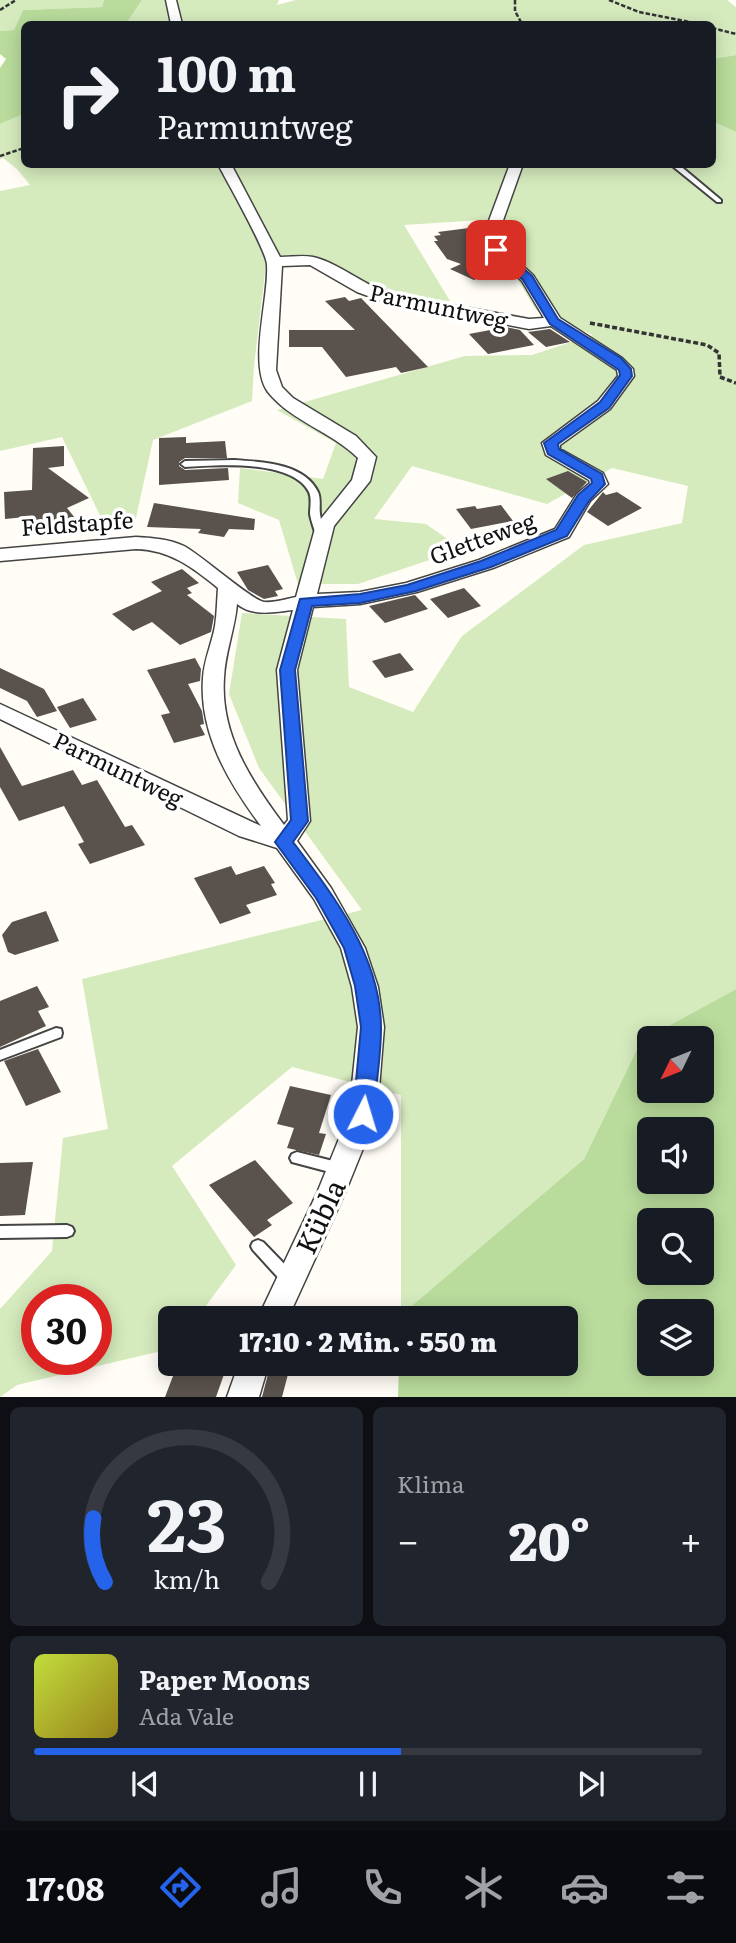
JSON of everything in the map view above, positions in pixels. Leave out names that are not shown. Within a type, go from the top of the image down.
[{"type":"street","points":[[171,0],[176,21]]},
{"type":"street","points":[[226,168],[275,262],[268,370],[274,388],[287,402],[350,440],[367,457],[361,481],[325,525],[288,670],[299,821],[284,842],[241,783],[224,746],[216,712],[213,680],[217,651],[225,628],[228,589]]},
{"type":"street","name":"Parmuntweg","points":[[275,262],[302,260],[321,264],[352,284],[384,297],[530,324],[554,321],[528,278],[496,250],[493,240],[494,226],[516,168]]},
{"type":"street","name":"Gletteweg","points":[[306,602],[360,598],[410,588],[499,560],[562,533],[583,498],[598,484],[597,477],[552,451],[551,443],[604,405],[626,376],[625,369],[616,361],[554,321]]},
{"type":"street","name":"Feldstapfe","points":[[0,555],[136,542],[156,544],[177,550],[193,559],[249,604],[264,608],[306,602]]},
{"type":"street","name":"Parmuntweg","points":[[0,711],[247,830],[284,842]]},
{"type":"street","name":"Kübla","points":[[278,1306],[341,1169],[363,1114],[371,1027],[365,986],[353,948],[323,894],[284,842]]},
{"type":"street","points":[[243,1397],[250,1376]]},
{"type":"lane","points":[[678,168],[719,201]]},
{"type":"lane","points":[[185,464],[255,464],[279,469],[302,479],[313,492],[315,517],[322,538]]},
{"type":"lane","points":[[0,1055],[56,1033]]},
{"type":"lane","points":[[298,1158],[341,1169]]},
{"type":"lane","points":[[0,1232],[67,1231]]},
{"type":"lane","points":[[258,1246],[289,1279]]},
{"type":"path","points":[[0,10],[16,0]]},
{"type":"path","points":[[515,0],[515,11],[520,21]]},
{"type":"path","points":[[609,0],[639,12],[685,21]]},
{"type":"path","points":[[716,29],[736,34]]},
{"type":"path","points":[[0,156],[21,149]]},
{"type":"path","points":[[554,321],[603,324],[707,345],[719,353],[720,377],[736,383]]},
{"type":"green space","points":[[0,0],[104,0],[102,7],[23,10],[14,30],[0,31]]},
{"type":"green space","points":[[104,0],[142,0],[128,21],[21,21],[21,115],[0,124],[0,68],[6,59],[0,54],[0,31],[14,30],[23,10],[102,7]]},
{"type":"green space","points":[[142,0],[279,0],[277,5],[296,0],[727,0],[736,7],[736,55],[716,58],[716,21],[128,21]]},
{"type":"green space","points":[[736,55],[736,132],[716,123],[716,58]]},
{"type":"green space","points":[[21,115],[21,168],[716,168],[716,123],[736,132],[736,989],[668,1026],[637,1026],[637,1049],[584,1159],[412,1306],[401,1306],[401,1095],[292,1067],[172,1166],[236,1265],[206,1306],[158,1306],[158,1352],[112,1363],[112,1284],[22,1284],[52,1251],[63,1138],[108,1129],[82,979],[362,910],[259,768],[229,694],[242,613],[346,619],[349,687],[413,712],[462,636],[584,545],[682,523],[688,486],[612,468],[547,504],[412,466],[374,519],[426,524],[462,549],[358,584],[298,584],[279,520],[238,503],[240,468],[323,479],[336,443],[277,410],[465,356],[532,355],[593,335],[536,310],[482,220],[404,225],[450,301],[364,296],[311,264],[266,264],[252,401],[153,440],[134,527],[107,530],[62,437],[0,451],[0,191],[30,185],[17,169],[3,158],[0,159],[0,124]]},
{"type":"green space","points":[[736,989],[736,1397],[398,1397],[399,1376],[578,1376],[578,1306],[412,1306],[584,1159],[637,1049],[637,1103],[714,1103],[714,1026],[668,1026]]},
{"type":"green space","points":[[21,1286],[21,1375],[60,1375],[17,1385],[0,1397],[0,1309]]},
{"type":"building","points":[[469,228],[500,268],[474,280],[450,269],[461,264],[447,259],[434,241],[438,241],[434,236],[441,235],[438,232]]},
{"type":"building","points":[[345,297],[349,301],[361,298],[428,367],[401,373],[396,367],[346,377],[322,347],[289,347],[289,330],[355,330],[325,301]]},
{"type":"building","points":[[506,327],[520,330],[534,345],[488,354],[469,334]]},
{"type":"building","points":[[550,329],[570,342],[546,347],[528,332]]},
{"type":"building","points":[[186,437],[186,443],[225,441],[227,458],[185,458],[179,462],[179,466],[185,470],[228,468],[229,480],[159,485],[159,438]]},
{"type":"building","points":[[64,446],[64,466],[48,468],[89,498],[67,508],[83,528],[61,534],[54,524],[27,526],[25,517],[5,519],[4,492],[32,490],[33,448]]},
{"type":"building","points":[[568,471],[587,482],[572,498],[546,479]]},
{"type":"building","points":[[603,492],[606,495],[617,492],[642,508],[608,526],[587,512]]},
{"type":"building","points":[[154,503],[255,519],[254,530],[229,529],[224,537],[198,533],[201,529],[147,527]]},
{"type":"building","points":[[501,505],[513,521],[471,529],[456,509],[475,506],[477,509]]},
{"type":"building","points":[[268,565],[283,589],[275,591],[278,596],[264,599],[248,590],[237,572]]},
{"type":"building","points":[[182,569],[199,583],[187,588],[192,593],[187,595],[214,616],[211,632],[180,645],[152,622],[133,631],[112,614],[162,591],[151,582]]},
{"type":"building","points":[[464,588],[481,606],[448,618],[430,599]]},
{"type":"building","points":[[415,595],[428,609],[385,623],[369,606]]},
{"type":"building","points":[[400,653],[414,670],[385,678],[372,661]]},
{"type":"building","points":[[195,658],[201,669],[200,681],[188,684],[202,711],[204,724],[200,725],[205,735],[174,743],[161,715],[170,713],[147,670]]},
{"type":"building","points":[[0,668],[44,689],[57,711],[37,717],[27,701],[0,688]]},
{"type":"building","points":[[83,698],[97,720],[70,728],[57,707]]},
{"type":"building","points":[[0,747],[22,786],[73,770],[82,785],[97,780],[125,827],[132,825],[145,845],[90,864],[78,844],[84,842],[64,806],[19,821],[0,787]]},
{"type":"building","points":[[231,866],[236,875],[264,866],[275,883],[271,884],[277,895],[246,905],[251,913],[220,924],[194,878]]},
{"type":"building","points":[[46,911],[59,941],[15,955],[8,952],[2,935],[12,922]]},
{"type":"building","points":[[37,986],[49,1007],[38,1011],[46,1026],[0,1047],[0,1001]]},
{"type":"building","points":[[38,1049],[61,1092],[26,1106],[4,1061]]},
{"type":"building","points":[[290,1086],[331,1095],[319,1133],[326,1134],[319,1155],[287,1148],[294,1128],[277,1124]]},
{"type":"building","points":[[255,1160],[293,1203],[267,1220],[272,1225],[254,1237],[209,1185]]},
{"type":"building","points":[[33,1162],[25,1215],[0,1216],[0,1163]]},
{"type":"building","points":[[173,1376],[223,1376],[216,1397],[165,1397]]},
{"type":"building","points":[[268,1376],[288,1376],[282,1397],[262,1397]]},
{"type":"route","points":[[363,1114],[371,1027],[365,986],[353,948],[323,894],[284,842],[299,821],[288,670],[306,602],[360,598],[410,588],[512,555],[562,533],[583,498],[598,484],[597,477],[552,451],[551,443],[604,405],[626,376],[625,369],[616,361],[554,321],[528,278],[496,250]]}]
